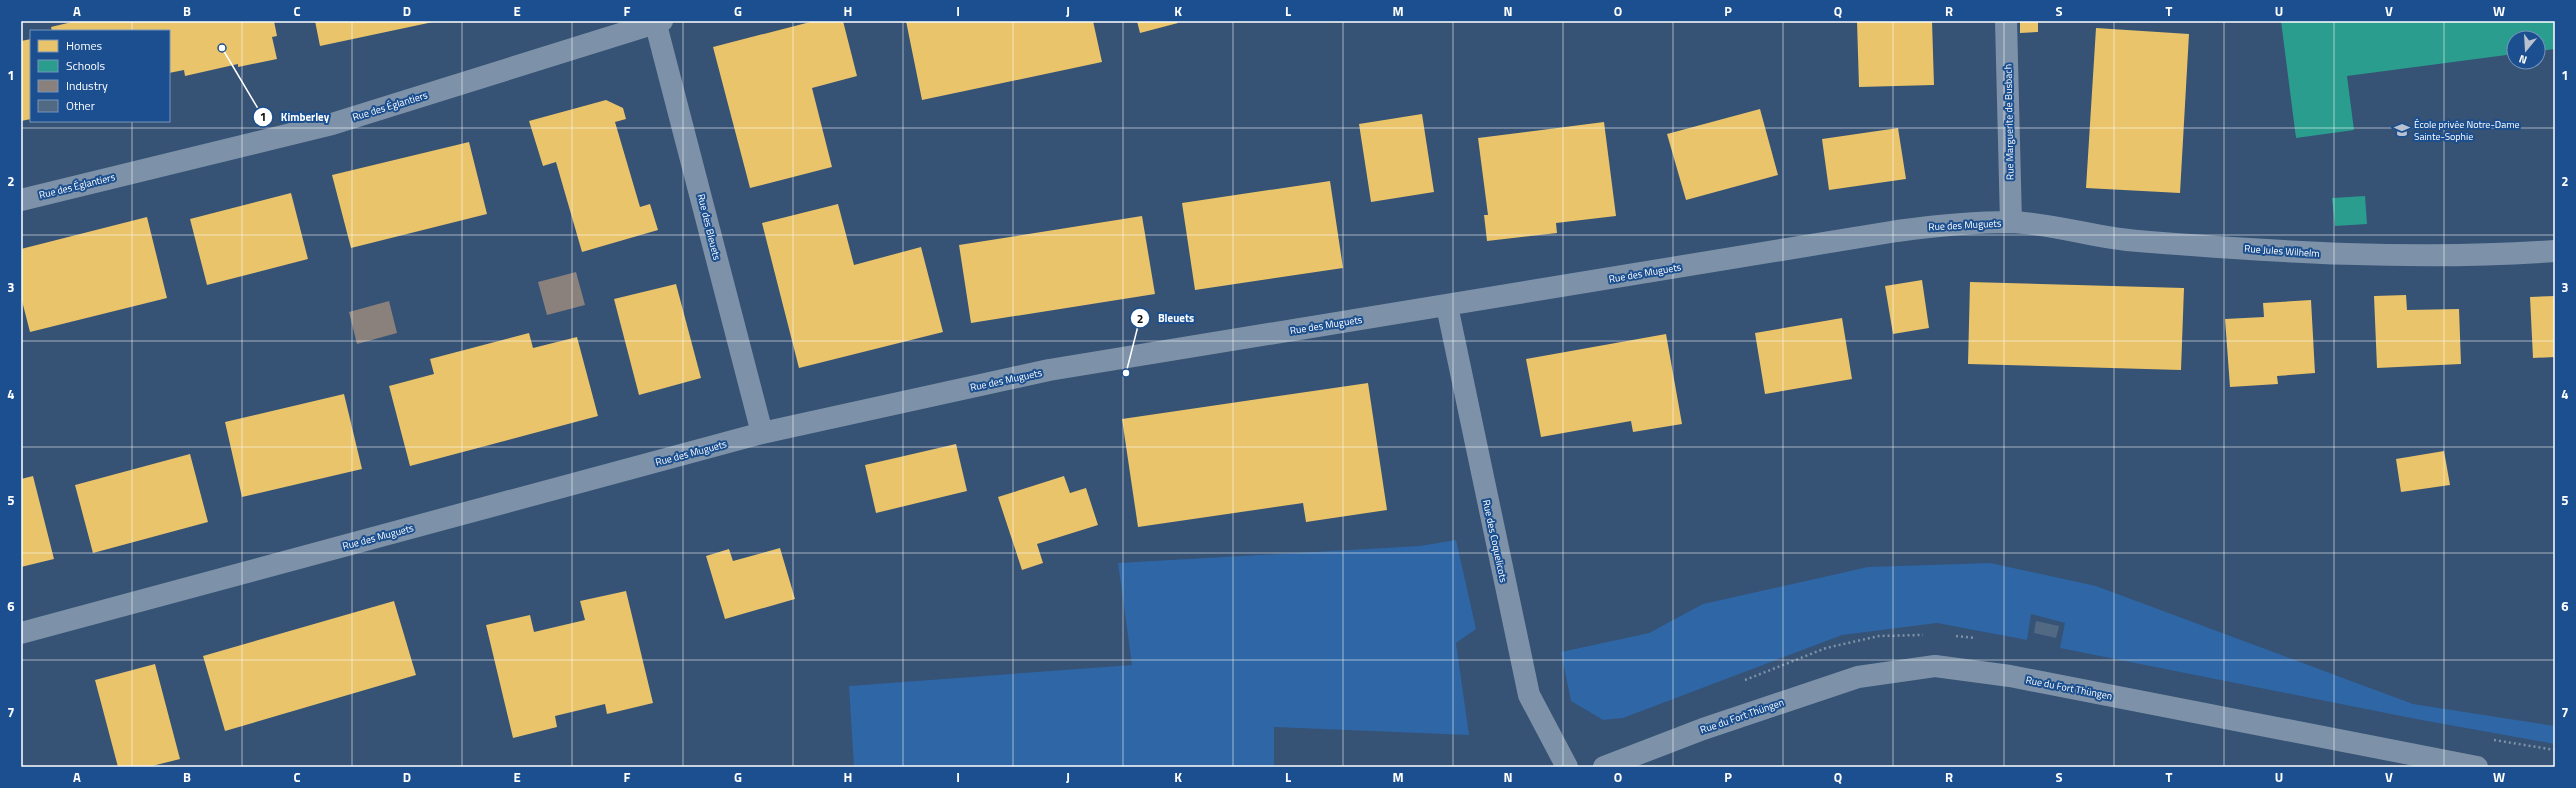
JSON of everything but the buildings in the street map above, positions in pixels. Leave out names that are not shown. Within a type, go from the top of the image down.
[{"type":"street","name":"Rue Marguerite de Busbach","points":[[2006,21],[2011,222]]},
{"type":"street","name":"Rue des Églantiers","points":[[21,200],[332,124],[658,22]]},
{"type":"street","name":"Rue des Bleuets","points":[[658,22],[762,433]]},
{"type":"street","name":"Rue Jules Wilhelm","points":[[2011,222],[2136,241],[2321,254],[2494,256],[2555,251]]},
{"type":"street","name":"Rue des Muguets","points":[[21,633],[762,433],[1049,370],[1447,306],[1897,230],[1940,225],[2011,222]]},
{"type":"street","name":"Rue des Coquelicots","points":[[1447,306],[1529,695],[1567,767]]},
{"type":"street","name":"Rue du Fort Thüngen","points":[[1604,767],[1703,729],[1858,677],[1935,666],[2010,676],[2477,767]]},
{"type":"shaded area","points":[[1456,540],[1476,629],[1456,643],[1469,735],[1274,727],[1274,767],[854,767],[849,686],[1132,665],[1118,563],[1420,546]]},
{"type":"shaded area","points":[[1990,563],[2096,586],[2413,704],[2555,726],[2555,744],[2416,719],[2060,648],[2065,623],[2031,614],[2027,640],[1937,623],[1842,635],[1623,718],[1603,720],[1571,701],[1561,652],[1649,633],[1703,604],[1868,567]]},
{"type":"place","name":"Kimberley","points":[[222,48]]},
{"type":"place","name":"École privée Notre-Dame Sainte-Sophie","points":[[2402,130]]},
{"type":"place","name":"Bleuets","points":[[1126,373]]}]
